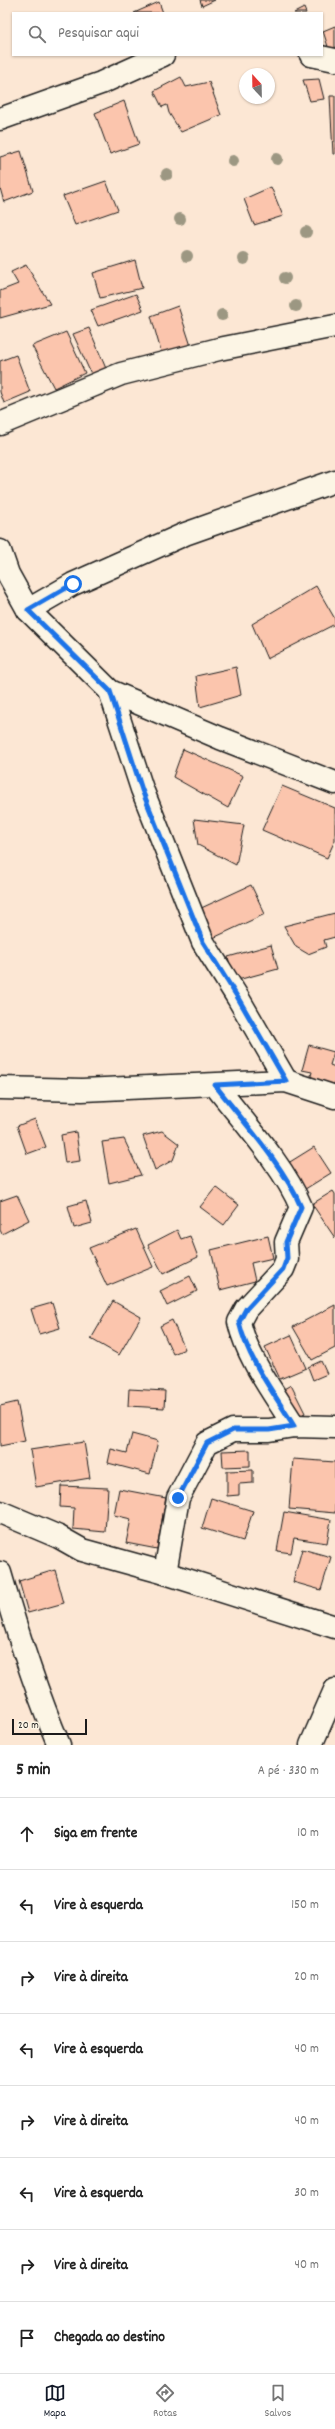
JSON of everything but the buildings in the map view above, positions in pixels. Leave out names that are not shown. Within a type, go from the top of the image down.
[{"type":"street","points":[[0,119],[101,83],[161,56]]},
{"type":"street","points":[[316,56],[335,60]]},
{"type":"street","points":[[0,424],[121,374],[219,349],[335,326]]},
{"type":"street","points":[[28,610],[73,584],[185,534],[335,482]]},
{"type":"street","points":[[0,551],[8,574],[28,610],[110,691],[220,738],[335,783]]},
{"type":"street","points":[[110,691],[142,790],[203,942],[238,998],[286,1081]]},
{"type":"street","points":[[0,1088],[82,1090],[286,1081],[335,1097]]},
{"type":"street","points":[[215,1085],[265,1149],[297,1196],[301,1207],[286,1242],[287,1258],[283,1269],[246,1309],[239,1322],[243,1337],[259,1370],[294,1426]]},
{"type":"street","points":[[165,1572],[178,1498],[207,1443],[233,1430],[269,1430],[294,1426],[335,1427]]},
{"type":"street","points":[[0,1512],[59,1537],[82,1550],[165,1572],[335,1627]]},
{"type":"street","points":[[0,1573],[21,1645],[43,1709],[59,1745]]},
{"type":"street","points":[[311,1745],[335,1690]]},
{"type":"route","points":[[73,584],[28,610],[110,691],[142,790],[174,866],[203,942],[238,998],[286,1081],[215,1085],[265,1149],[297,1196],[301,1207],[286,1242],[287,1258],[283,1269],[246,1309],[239,1322],[243,1337],[259,1370],[294,1426],[269,1430],[233,1430],[207,1443],[178,1498]]}]
